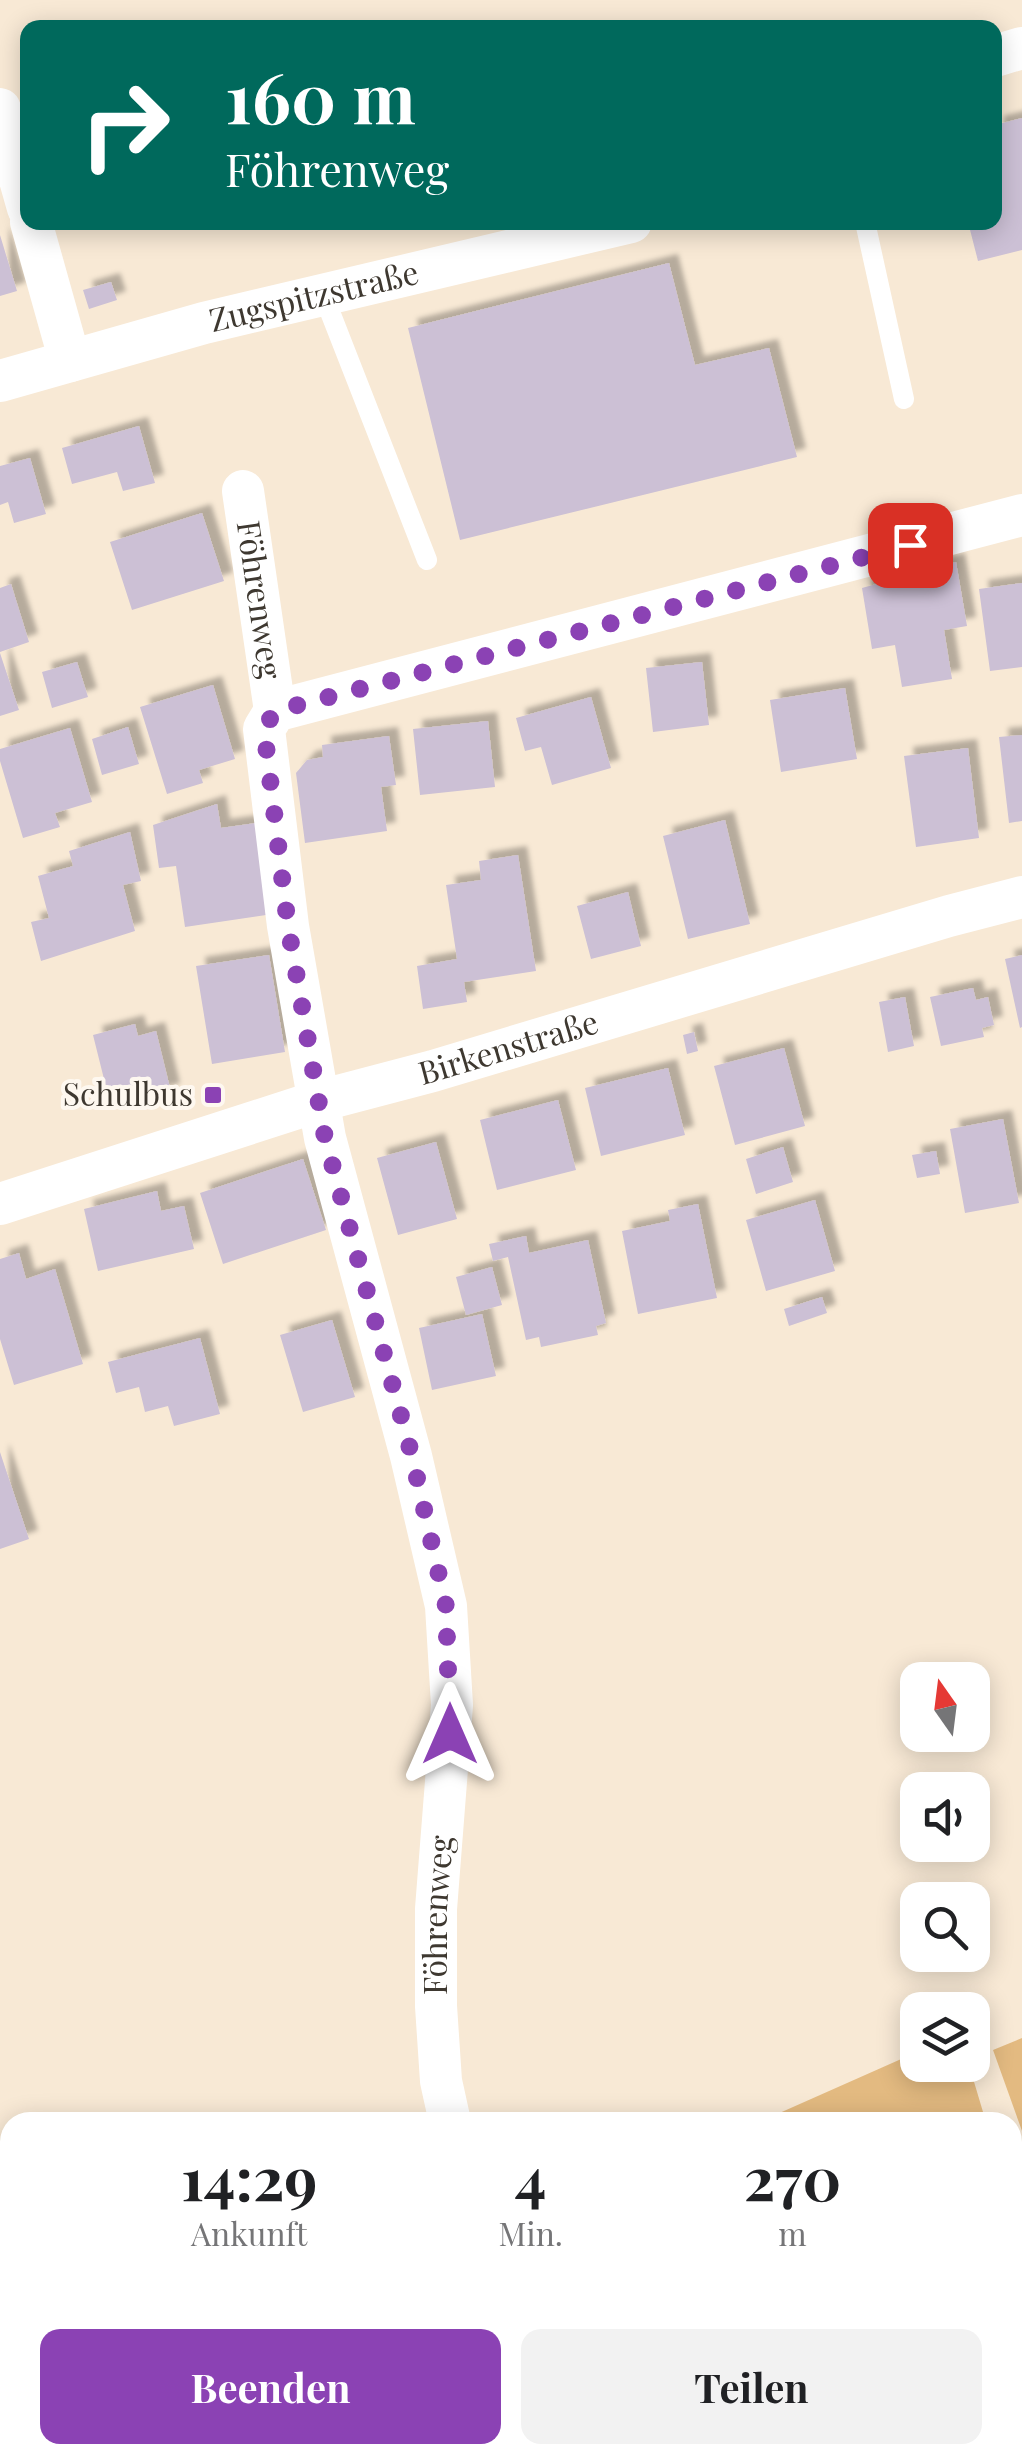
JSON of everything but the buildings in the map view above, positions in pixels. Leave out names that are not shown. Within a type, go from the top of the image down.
[{"type":"street","points":[[0,109],[20,180]]},
{"type":"street","points":[[34,230],[70,361]]},
{"type":"street","name":"Zugspitzstraße","points":[[0,381],[204,323],[597,230]]},
{"type":"street","name":"Föhrenweg","points":[[243,491],[275,711],[264,729],[288,926],[325,1138],[412,1456],[446,1606],[452,1706],[436,1909],[436,2006],[441,2081],[448,2112]]},
{"type":"street","name":"Föhrenweg","points":[[275,711],[1022,516]]},
{"type":"street","name":"Birkenstraße","points":[[0,1204],[319,1101],[433,1072],[1022,897]]},
{"type":"lane","points":[[867,230],[904,399]]},
{"type":"lane","points":[[323,294],[427,560]]},
{"type":"shaded area","points":[[1022,2038],[1022,2112],[1015,2112],[993,2050]]},
{"type":"shaded area","points":[[900,2060],[900,2082],[974,2082],[983,2112],[782,2112]]},
{"type":"place","name":"Schulbus","points":[[213,1095]]},
{"type":"route","points":[[450,1734],[446,1606],[412,1456],[325,1138],[288,926],[264,729],[275,711],[910,545]]}]
